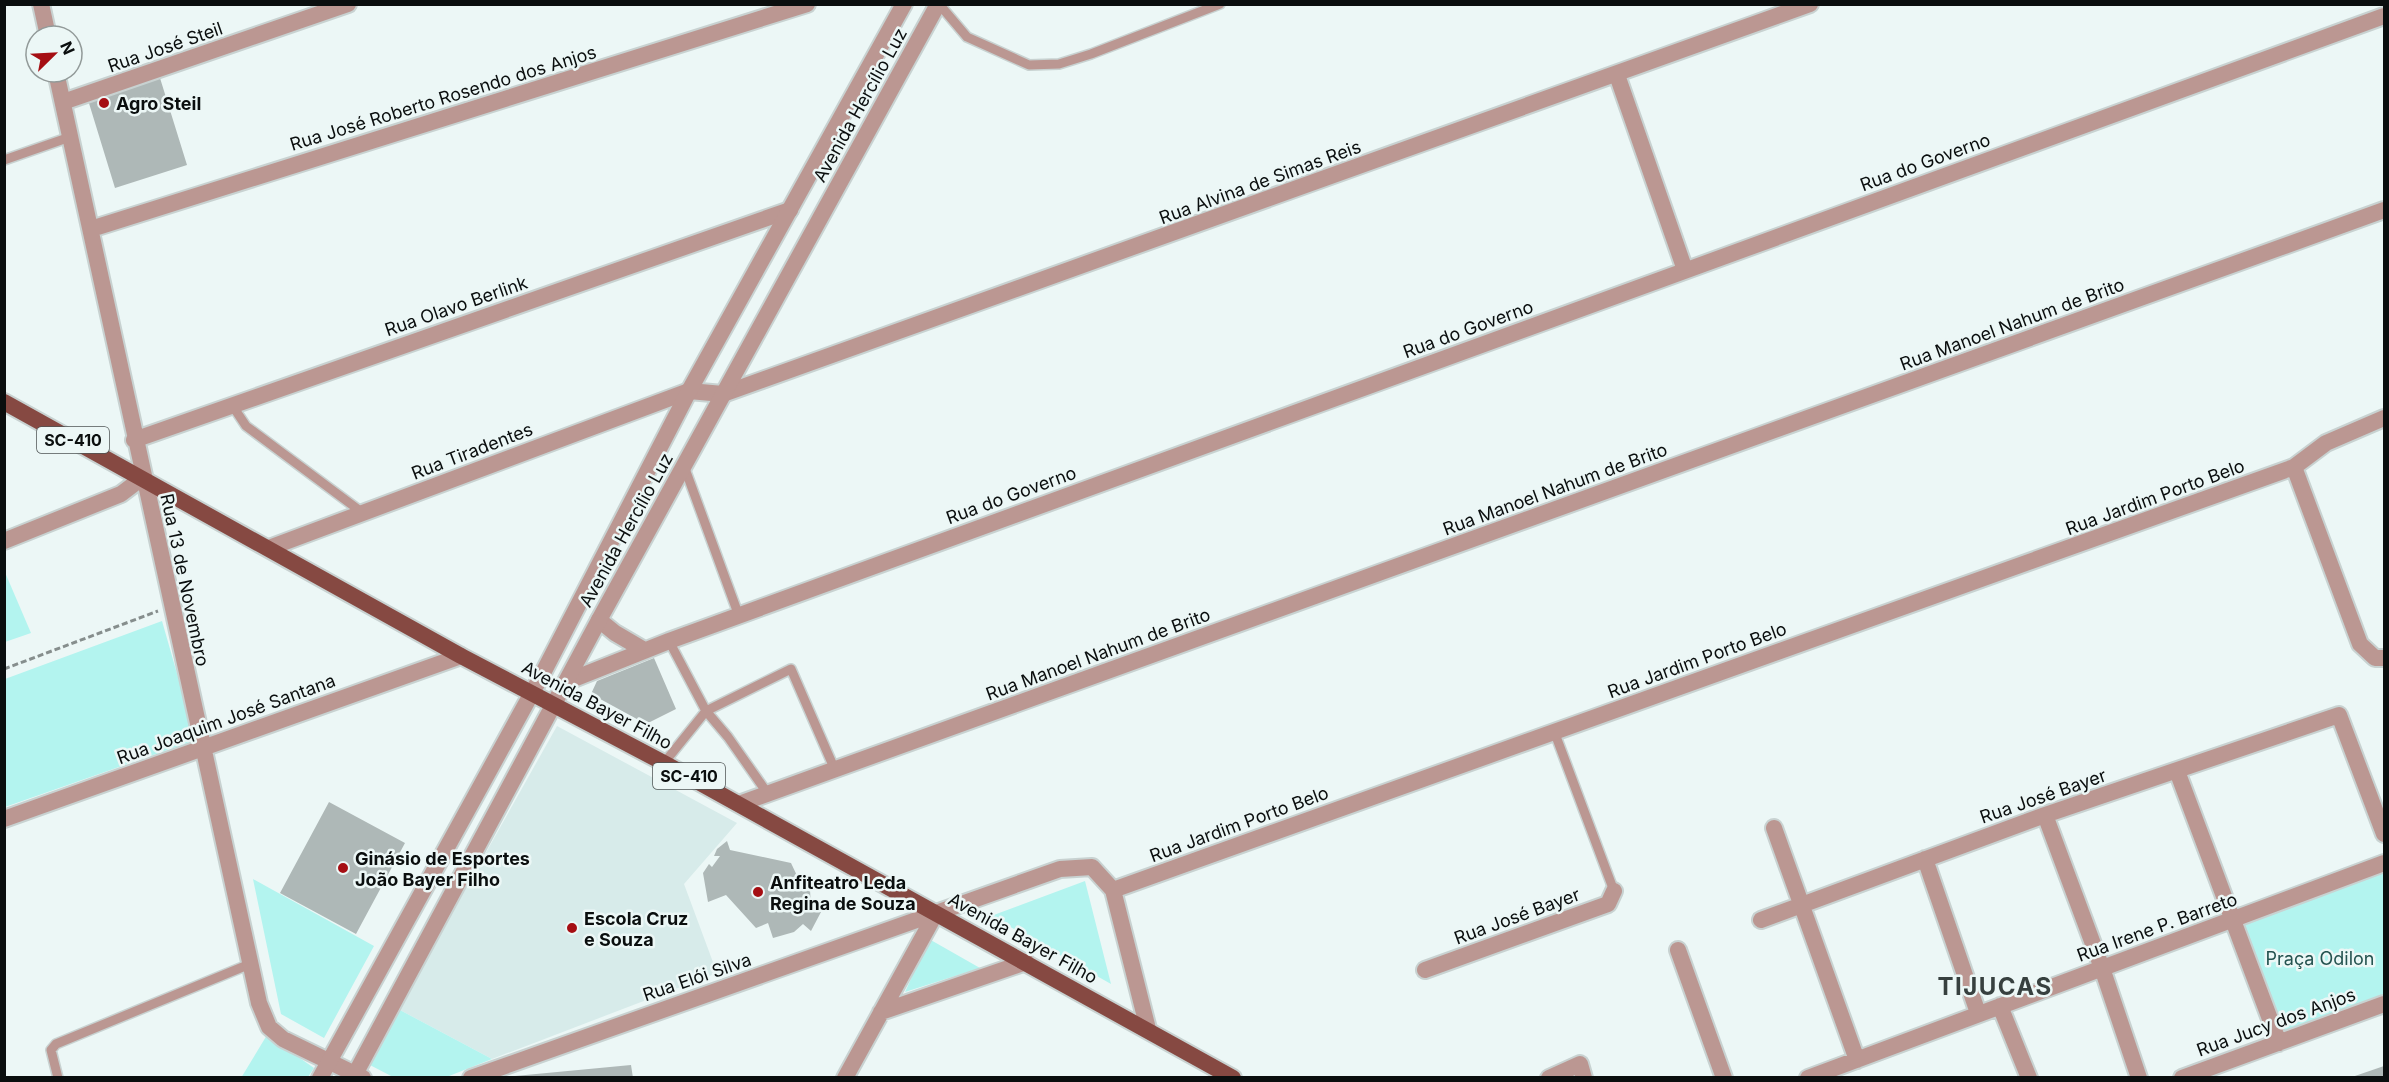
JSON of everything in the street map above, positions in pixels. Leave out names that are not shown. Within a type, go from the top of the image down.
[{"type":"main road","name":"Avenida Bayer Filho","points":[[4,402],[461,656],[664,762],[1233,1077]]},
{"type":"street","points":[[41,4],[45,24]]},
{"type":"street","name":"Rua José Steil","points":[[63,102],[348,4]]},
{"type":"street","name":"Rua José Roberto Rosendo dos Anjos","points":[[90,229],[807,4]]},
{"type":"street","name":"Avenida Hercílio Luz","points":[[320,1077],[532,692],[689,391],[904,4]]},
{"type":"street","name":"Avenida Hercílio Luz","points":[[357,1076],[599,620],[938,4]]},
{"type":"street","name":"Rua Alvina de Simas Reis","points":[[723,394],[1617,75],[1809,4]]},
{"type":"street","name":"Rua do Governo","points":[[566,682],[669,641],[2385,16]]},
{"type":"street","points":[[1617,75],[1686,270]]},
{"type":"street","name":"Rua 13 de Novembro","points":[[59,84],[142,478],[259,1003],[269,1027],[283,1039],[357,1076]]},
{"type":"street","name":"Rua Olavo Berlink","points":[[134,440],[790,210]]},
{"type":"street","name":"Rua Manoel Nahum de Brito","points":[[739,804],[2385,210]]},
{"type":"street","points":[[689,391],[723,394]]},
{"type":"street","name":"Rua Tiradentes","points":[[269,548],[689,391]]},
{"type":"street","name":"Rua Jardim Porto Belo","points":[[1113,890],[2294,467],[2326,442],[2385,418]]},
{"type":"street","points":[[2294,467],[2360,644],[2375,658],[2385,658]]},
{"type":"street","points":[[4,541],[121,494],[142,478]]},
{"type":"street","points":[[599,620],[615,633],[645,650]]},
{"type":"street","name":"Rua Joaquim José Santana","points":[[4,819],[461,656]]},
{"type":"street","name":"Rua José Bayer","points":[[1761,920],[2045,815],[2339,715],[2385,834]]},
{"type":"street","points":[[2177,771],[2279,1043]]},
{"type":"street","points":[[2045,815],[2102,968],[2139,1077]]},
{"type":"street","points":[[1774,828],[1857,1060]]},
{"type":"street","points":[[1925,859],[1978,1013]]},
{"type":"street","name":"Rua Irene P. Barreto","points":[[1808,1077],[2385,863]]},
{"type":"street","name":"Rua Elói Silva","points":[[471,1077],[1060,869],[1092,867],[1113,890]]},
{"type":"street","points":[[1113,890],[1148,1029]]},
{"type":"street","name":"Rua José Bayer","points":[[1425,970],[1608,904],[1614,891]]},
{"type":"street","points":[[845,1077],[936,913]]},
{"type":"street","points":[[1678,950],[1724,1077]]},
{"type":"street","points":[[881,1012],[1026,962]]},
{"type":"street","name":"Rua Jucy dos Anjos","points":[[2182,1077],[2385,1004]]},
{"type":"street","points":[[2000,1006],[2028,1077]]},
{"type":"street","points":[[1549,1077],[1580,1064],[1584,1077]]},
{"type":"lane","points":[[938,4],[967,37],[1029,65],[1059,64],[1091,54],[1220,4]]},
{"type":"lane","points":[[4,160],[70,137]]},
{"type":"lane","points":[[232,405],[246,426],[363,513]]},
{"type":"lane","points":[[684,466],[739,616]]},
{"type":"lane","points":[[669,641],[706,711],[728,737],[768,794]]},
{"type":"lane","points":[[664,762],[706,711],[791,669],[835,770]]},
{"type":"lane","points":[[1554,731],[1614,891]]},
{"type":"lane","points":[[58,1077],[51,1050],[56,1044],[250,964]]},
{"type":"path","points":[[4,669],[171,606]]},
{"type":"shaded area","name":"Escola Cruz e Souza","points":[[557,726],[737,823],[684,884],[717,973],[492,1059],[398,1009]]},
{"type":"green space","points":[[4,570],[31,633],[5,642],[4,642]]},
{"type":"green space","points":[[162,621],[196,740],[5,807],[5,679]]},
{"type":"green space","name":"Praça Odilon","points":[[2384,866],[2384,999],[2283,1038],[2241,924]]},
{"type":"green space","points":[[253,879],[374,946],[324,1038],[281,1014]]},
{"type":"green space","points":[[1085,881],[1111,984],[991,916]]},
{"type":"green space","points":[[929,939],[980,968],[905,992]]},
{"type":"green space","points":[[398,1009],[492,1059],[444,1078],[393,1077],[368,1064]]},
{"type":"green space","points":[[267,1035],[314,1068],[308,1077],[241,1078]]},
{"type":"building","points":[[160,78],[187,165],[115,188],[88,100]]},
{"type":"building","points":[[654,658],[676,709],[646,724],[591,694],[597,681]]},
{"type":"building","name":"Ginásio de Esportes João Bayer Filho","points":[[329,802],[405,843],[356,934],[280,893]]},
{"type":"building","name":"Anfiteatro Leda Regina de Souza","points":[[727,841],[730,850],[791,863],[800,882],[806,880],[810,889],[811,909],[821,912],[811,931],[803,924],[794,932],[773,938],[768,923],[756,928],[726,895],[708,902],[703,873],[709,864],[712,867],[720,856],[714,856],[717,849]]},
{"type":"building","points":[[631,1065],[633,1078],[515,1078],[515,1076]]},
{"type":"building","points":[[2384,1066],[2384,1078],[2352,1078],[2352,1077]]},
{"type":"place","name":"Agro Steil","points":[[104,103]]},
{"type":"place","name":"Ginásio de Esportes João Bayer Filho","points":[[343,868]]},
{"type":"place","name":"Anfiteatro Leda Regina de Souza","points":[[758,892]]},
{"type":"place","name":"Escola Cruz e Souza","points":[[572,928]]},
{"type":"district","name":"TIJUCAS","points":[[1995,986]]}]
